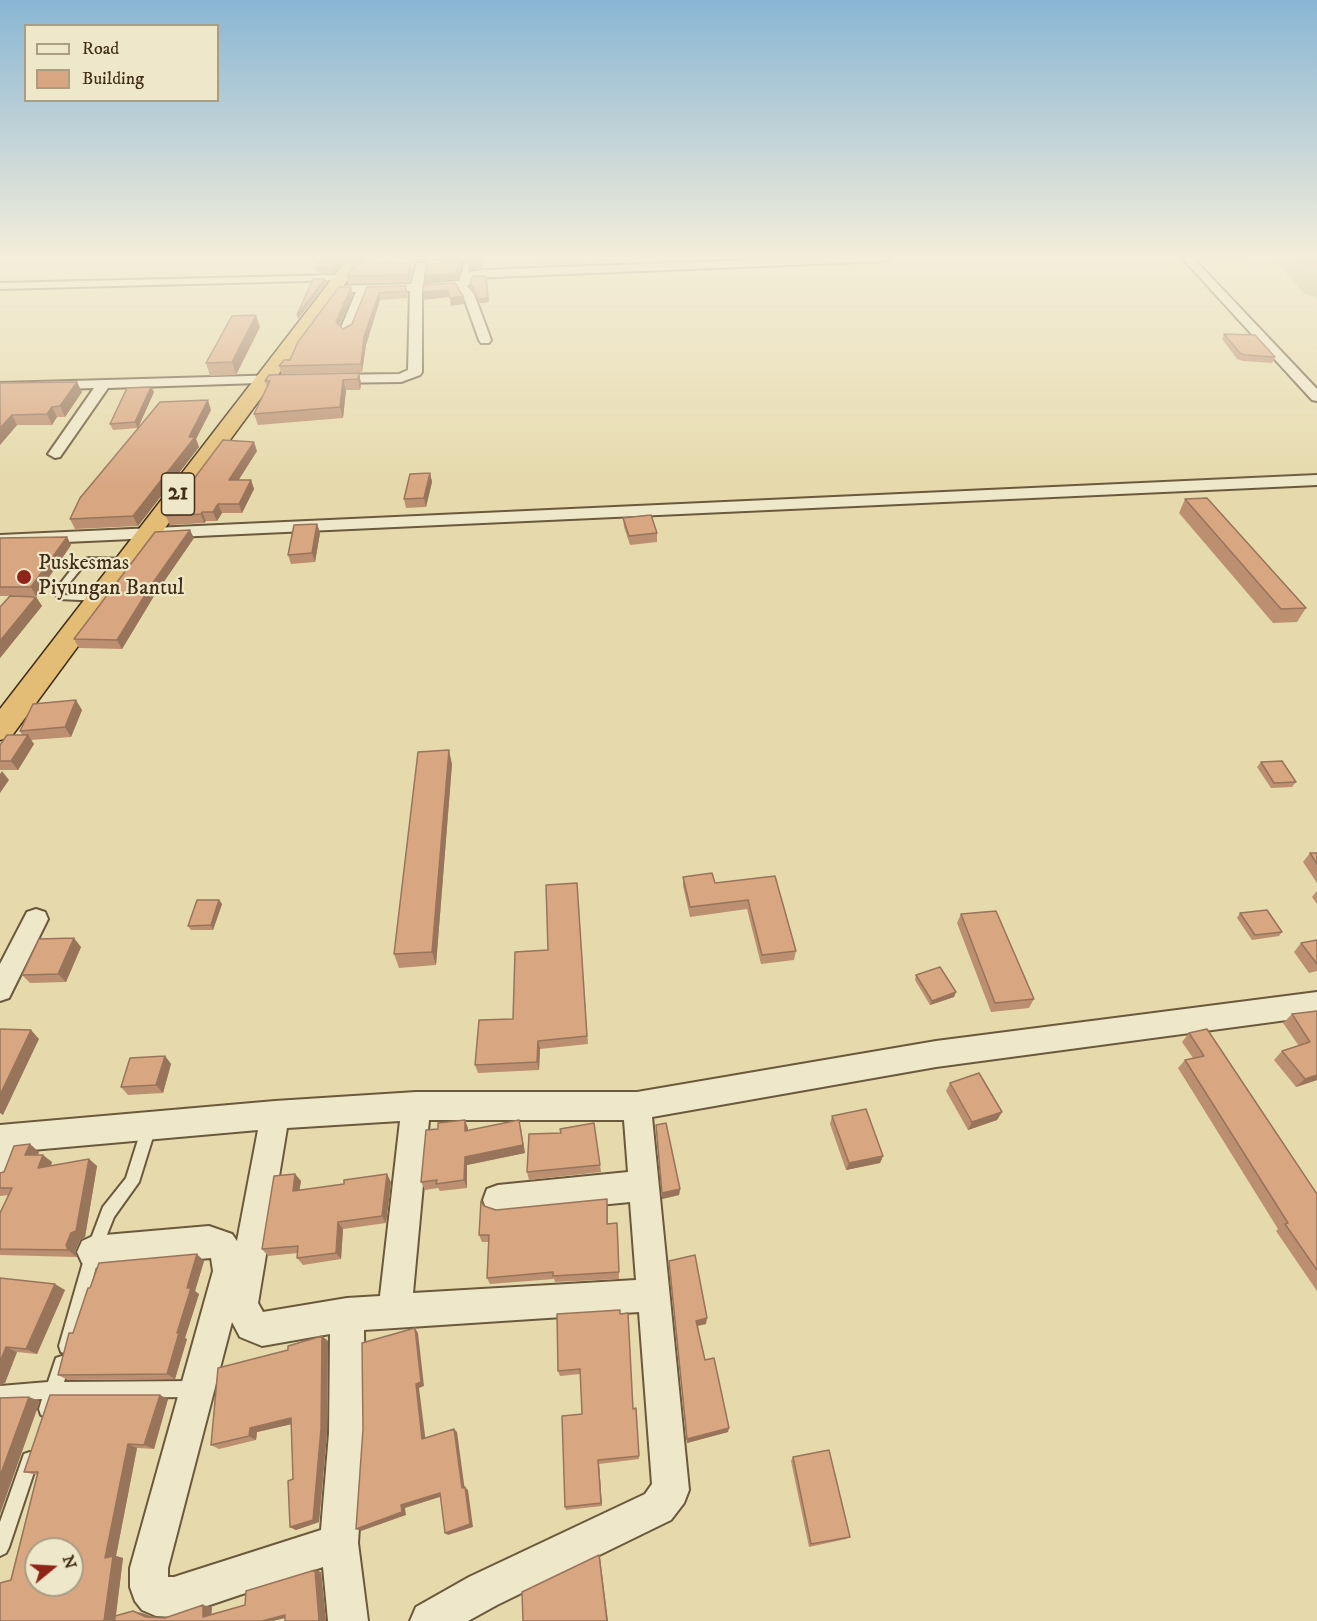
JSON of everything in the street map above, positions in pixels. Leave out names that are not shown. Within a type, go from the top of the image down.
[{"type":"highway","name":"21","points":[[0,730],[151,532],[261,380],[299,334]]},
{"type":"street","points":[[0,387],[401,378],[416,372],[416,334]]},
{"type":"street","points":[[483,334],[485,340]]},
{"type":"street","points":[[1261,334],[1310,383],[1317,397]]},
{"type":"street","points":[[55,454],[104,384]]},
{"type":"street","points":[[0,540],[1317,480]]},
{"type":"street","points":[[0,990],[36,919]]},
{"type":"street","points":[[0,1167],[6,1138],[274,1115],[416,1106],[637,1106],[936,1054],[1317,1004]]},
{"type":"street","points":[[395,1311],[416,1106]]},
{"type":"street","points":[[430,1621],[483,1591],[658,1507],[671,1490],[637,1106]]},
{"type":"street","points":[[274,1115],[241,1306],[252,1325],[262,1329],[347,1315],[652,1295]]},
{"type":"street","points":[[498,1200],[645,1185]]},
{"type":"street","points":[[93,1252],[209,1242],[221,1245],[226,1253],[229,1271],[149,1568],[149,1587],[156,1596],[174,1597],[339,1543]]},
{"type":"street","points":[[347,1315],[346,1432],[339,1543],[348,1621]]},
{"type":"lane","points":[[100,598],[61,597],[59,591],[81,563],[89,560],[129,561]]},
{"type":"lane","points":[[43,1421],[93,1252],[108,1212],[132,1182],[150,1126]]},
{"type":"lane","points":[[0,1394],[54,1390],[197,1389]]},
{"type":"lane","points":[[0,1546],[36,1442]]},
{"type":"building","points":[[222,334],[246,334],[232,362],[206,363]]},
{"type":"building","points":[[304,334],[365,334],[361,364],[279,366],[284,360],[290,360]]},
{"type":"building","points":[[1224,334],[1255,335],[1275,357],[1240,353]]},
{"type":"building","points":[[359,373],[358,379],[343,380],[340,407],[254,414],[270,381],[265,381],[269,375]]},
{"type":"building","points":[[77,382],[60,406],[52,407],[47,414],[12,415],[0,428],[0,383]]},
{"type":"building","points":[[151,387],[135,422],[110,424],[127,388]]},
{"type":"building","points":[[208,400],[189,437],[195,437],[133,516],[70,519],[80,498],[160,402]]},
{"type":"building","points":[[223,440],[254,442],[229,480],[251,480],[239,504],[218,504],[213,512],[202,512],[201,514],[166,516]]},
{"type":"building","points":[[430,473],[424,498],[404,499],[410,474]]},
{"type":"building","points":[[1207,498],[1306,608],[1281,609],[1185,499]]},
{"type":"building","points":[[651,515],[657,533],[629,536],[623,518]]},
{"type":"building","points":[[317,524],[312,553],[288,555],[294,525]]},
{"type":"building","points":[[190,530],[150,587],[117,640],[74,639],[155,532]]},
{"type":"building","points":[[67,537],[31,587],[0,587],[0,538]]},
{"type":"building","points":[[10,596],[36,597],[0,641],[0,607]]},
{"type":"building","points":[[76,700],[65,727],[20,731],[33,704]]},
{"type":"building","points":[[7,735],[28,735],[11,761],[0,761],[0,745]]},
{"type":"building","points":[[449,750],[432,952],[394,954],[418,752]]},
{"type":"building","points":[[1282,761],[1296,782],[1274,783],[1261,762]]},
{"type":"building","points":[[1310,853],[1317,853],[1317,864]]},
{"type":"building","points":[[712,873],[715,883],[775,876],[796,951],[762,955],[748,900],[690,907],[683,877]]},
{"type":"building","points":[[577,883],[587,1036],[538,1041],[537,1062],[475,1065],[479,1020],[513,1019],[515,952],[548,950],[546,885]]},
{"type":"building","points":[[197,900],[219,900],[211,925],[188,926]]},
{"type":"building","points":[[1267,910],[1282,932],[1255,935],[1240,913]]},
{"type":"building","points":[[996,911],[1034,999],[995,1003],[961,914]]},
{"type":"building","points":[[74,938],[58,974],[22,975],[39,939]]},
{"type":"building","points":[[1317,940],[1317,964],[1301,943]]},
{"type":"building","points":[[940,967],[956,992],[932,1001],[916,975]]},
{"type":"building","points":[[1317,1011],[1317,1075],[1305,1079],[1282,1051],[1310,1042],[1292,1014]]},
{"type":"building","points":[[0,1029],[31,1030],[0,1095]]},
{"type":"building","points":[[1207,1029],[1317,1194],[1317,1270],[1285,1224],[1288,1223],[1185,1060],[1204,1056],[1189,1033]]},
{"type":"building","points":[[165,1056],[156,1085],[121,1087],[130,1058]]},
{"type":"building","points":[[979,1073],[1002,1112],[972,1122],[950,1083]]},
{"type":"building","points":[[866,1109],[883,1156],[849,1163],[832,1116]]},
{"type":"building","points":[[465,1120],[465,1131],[519,1120],[523,1145],[465,1157],[464,1180],[436,1184],[437,1180],[421,1182],[426,1130],[438,1129],[438,1123]]},
{"type":"building","points":[[594,1123],[600,1165],[527,1172],[529,1134],[561,1133],[560,1129]]},
{"type":"building","points":[[666,1123],[680,1189],[662,1193],[656,1125]]},
{"type":"building","points":[[30,1144],[25,1155],[43,1155],[38,1168],[89,1159],[76,1231],[71,1233],[66,1245],[68,1250],[0,1249],[0,1213],[12,1188],[0,1188],[0,1173],[4,1172],[14,1146]]},
{"type":"building","points":[[295,1174],[293,1191],[344,1184],[344,1180],[387,1174],[382,1216],[338,1222],[336,1253],[297,1258],[298,1246],[262,1249],[274,1176]]},
{"type":"building","points":[[607,1199],[607,1224],[617,1223],[619,1272],[553,1276],[553,1272],[487,1278],[489,1235],[479,1235],[481,1201],[484,1206],[496,1210]]},
{"type":"building","points":[[197,1254],[187,1288],[191,1288],[167,1374],[58,1375],[69,1333],[73,1333],[99,1263]]},
{"type":"building","points":[[695,1255],[707,1318],[696,1321],[705,1360],[714,1358],[729,1428],[687,1439],[669,1261]]},
{"type":"building","points":[[0,1278],[55,1284],[26,1349],[6,1347],[0,1362]]},
{"type":"building","points":[[620,1310],[620,1314],[628,1313],[633,1409],[636,1408],[639,1456],[598,1460],[601,1503],[565,1507],[562,1416],[582,1414],[580,1369],[558,1371],[557,1314]]},
{"type":"building","points":[[415,1328],[421,1382],[416,1384],[422,1439],[454,1429],[462,1488],[465,1487],[470,1524],[445,1533],[440,1493],[401,1505],[402,1512],[356,1529],[363,1429],[362,1343]]},
{"type":"building","points":[[322,1336],[321,1429],[313,1520],[290,1527],[288,1481],[293,1479],[291,1418],[250,1428],[249,1436],[211,1445],[218,1368],[288,1350],[288,1346]]},
{"type":"building","points":[[50,1395],[160,1395],[144,1445],[128,1444],[105,1558],[113,1556],[104,1621],[0,1621],[0,1583],[11,1580],[38,1472],[24,1472]]},
{"type":"building","points":[[29,1397],[0,1476],[0,1398]]},
{"type":"building","points":[[829,1450],[850,1537],[811,1544],[793,1457]]},
{"type":"building","points":[[599,1555],[607,1621],[523,1621],[522,1592]]},
{"type":"building","points":[[315,1570],[319,1620],[325,1621],[285,1621],[285,1615],[262,1621],[115,1621],[115,1616],[133,1611],[146,1617],[165,1618],[203,1605],[203,1617],[245,1605],[246,1591]]},
{"type":"place","name":"Puskesmas Piyungan Bantul","points":[[24,577]]}]
